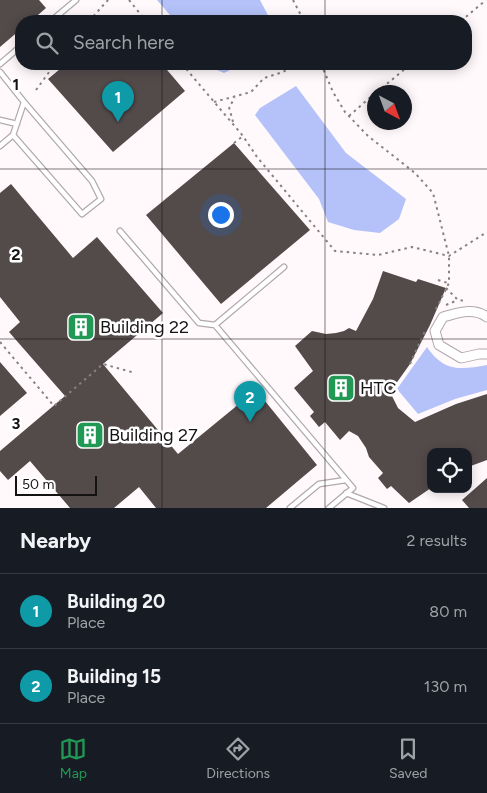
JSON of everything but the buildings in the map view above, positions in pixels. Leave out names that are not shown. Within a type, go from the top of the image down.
[{"type":"street","points":[[487,317],[483,314],[466,311],[443,317],[435,332],[439,345],[461,358],[487,354]]},
{"type":"lane","points":[[58,15],[76,0]]},
{"type":"lane","points":[[0,64],[15,51]]},
{"type":"lane","points":[[0,72],[92,181],[101,199],[82,214],[14,135]]},
{"type":"lane","points":[[0,146],[14,135],[24,102]]},
{"type":"lane","points":[[0,120],[17,124]]},
{"type":"lane","points":[[120,232],[199,323],[214,325],[353,488],[329,508]]},
{"type":"lane","points":[[214,325],[284,267]]},
{"type":"lane","points":[[290,508],[319,484],[346,480]]},
{"type":"lane","points":[[346,493],[384,508]]},
{"type":"path","points":[[94,15],[108,0]]},
{"type":"path","points":[[129,0],[141,15]]},
{"type":"path","points":[[293,0],[301,15]]},
{"type":"path","points":[[468,15],[486,0]]},
{"type":"path","points":[[36,90],[51,70]]},
{"type":"path","points":[[187,70],[243,136],[268,171],[334,251],[378,255],[412,247],[449,256],[487,232]]},
{"type":"path","points":[[214,102],[251,92],[264,78],[286,70]]},
{"type":"path","points":[[323,70],[332,92],[349,116],[368,136],[415,173],[433,193],[449,256],[449,283],[434,313]]},
{"type":"path","points":[[386,85],[404,70]]},
{"type":"path","points":[[233,124],[230,107],[235,97]]},
{"type":"path","points":[[349,116],[367,101]]},
{"type":"path","points":[[234,143],[243,136]]},
{"type":"path","points":[[438,280],[449,283]]},
{"type":"path","points":[[446,288],[458,300],[472,302]]},
{"type":"path","points":[[410,364],[426,330]]},
{"type":"path","points":[[0,342],[54,406],[103,364],[135,374]]},
{"type":"water","points":[[157,0],[260,0],[268,15],[170,15]]},
{"type":"water","points":[[217,70],[230,70],[224,73]]},
{"type":"water","points":[[296,86],[346,153],[406,199],[399,219],[380,233],[354,230],[328,222],[319,199],[255,115],[260,108]]},
{"type":"water","points":[[427,347],[433,355],[446,365],[469,368],[487,365],[487,390],[455,399],[418,414],[397,389]]},
{"type":"place","name":"Building 20","points":[[118,122]]},
{"type":"place","name":"Building 22","points":[[81,327]]},
{"type":"place","name":"HTC","points":[[341,388]]},
{"type":"place","name":"Building 15","points":[[250,422]]},
{"type":"place","name":"Building 27","points":[[90,435]]}]
